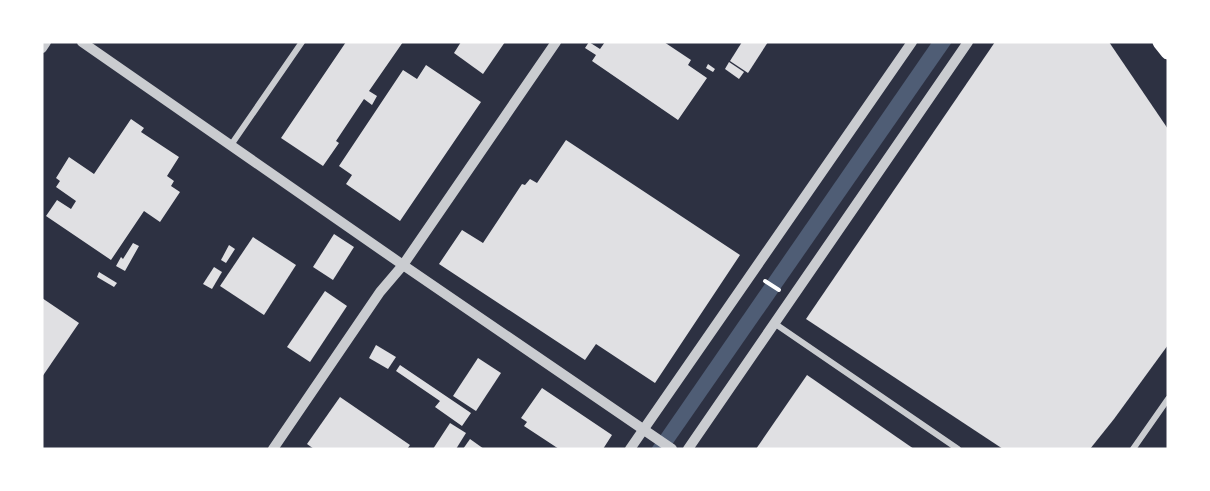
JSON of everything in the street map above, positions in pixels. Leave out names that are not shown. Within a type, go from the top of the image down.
[{"type":"main road","points":[[1160,42],[1168,51]]},
{"type":"street","points":[[42,48],[46,42]]},
{"type":"street","points":[[82,42],[672,449]]},
{"type":"street","points":[[231,145],[302,42]]},
{"type":"street","points":[[273,449],[556,42]]},
{"type":"street","points":[[630,449],[912,42]]},
{"type":"street","points":[[688,449],[968,42]]},
{"type":"street","points":[[774,323],[958,449]]},
{"type":"street","points":[[1133,449],[1168,399]]},
{"type":"path","points":[[762,279],[782,292]]},
{"type":"water","points":[[932,42],[952,42],[669,449],[651,449]]},
{"type":"building","points":[[346,42],[403,42],[369,91],[377,96],[372,105],[364,99],[336,141],[339,143],[323,166],[281,138]]},
{"type":"building","points":[[461,42],[505,42],[483,74],[454,53]]},
{"type":"building","points":[[589,42],[600,49],[605,42],[664,42],[691,60],[688,65],[707,78],[678,120],[592,61],[596,55],[585,48]]},
{"type":"building","points":[[742,42],[768,42],[748,73],[730,61]]},
{"type":"building","points":[[995,42],[1109,42],[1168,129],[1168,345],[1090,449],[1003,449],[806,319]]},
{"type":"building","points":[[729,62],[744,72],[739,79],[725,69]]},
{"type":"building","points":[[708,64],[715,69],[713,72],[706,68]]},
{"type":"building","points":[[426,65],[481,102],[400,221],[346,184],[352,175],[339,166],[403,70],[417,79]]},
{"type":"building","points":[[131,119],[144,128],[141,132],[179,157],[167,176],[174,181],[171,186],[180,192],[160,222],[144,211],[111,260],[46,216],[57,200],[71,209],[76,201],[56,187],[60,181],[56,178],[69,157],[94,174]]},
{"type":"building","points":[[566,140],[740,255],[655,383],[596,344],[585,360],[439,264],[462,230],[483,243],[522,184],[525,185],[530,179],[537,183]]},
{"type":"building","points":[[334,234],[354,247],[333,280],[313,267]]},
{"type":"building","points":[[253,237],[296,265],[264,315],[220,286]]},
{"type":"building","points":[[133,243],[139,246],[125,271],[116,266]]},
{"type":"building","points":[[229,245],[235,249],[226,263],[221,260]]},
{"type":"building","points":[[214,267],[222,272],[212,289],[203,284]]},
{"type":"building","points":[[99,272],[117,283],[114,287],[97,277]]},
{"type":"building","points":[[325,291],[347,306],[310,362],[287,347]]},
{"type":"building","points":[[42,298],[79,323],[42,377]]},
{"type":"building","points":[[376,345],[396,357],[388,369],[369,358]]},
{"type":"building","points":[[478,358],[501,373],[476,411],[453,396]]},
{"type":"building","points":[[400,365],[471,413],[462,426],[435,407],[440,401],[396,371]]},
{"type":"building","points":[[807,375],[914,449],[756,449]]},
{"type":"building","points":[[542,388],[612,435],[603,449],[559,449],[524,426],[527,422],[521,418]]},
{"type":"building","points":[[340,397],[410,445],[407,449],[314,449],[307,444]]},
{"type":"building","points":[[450,423],[466,433],[456,449],[433,449]]},
{"type":"building","points":[[470,439],[484,449],[463,449]]}]
